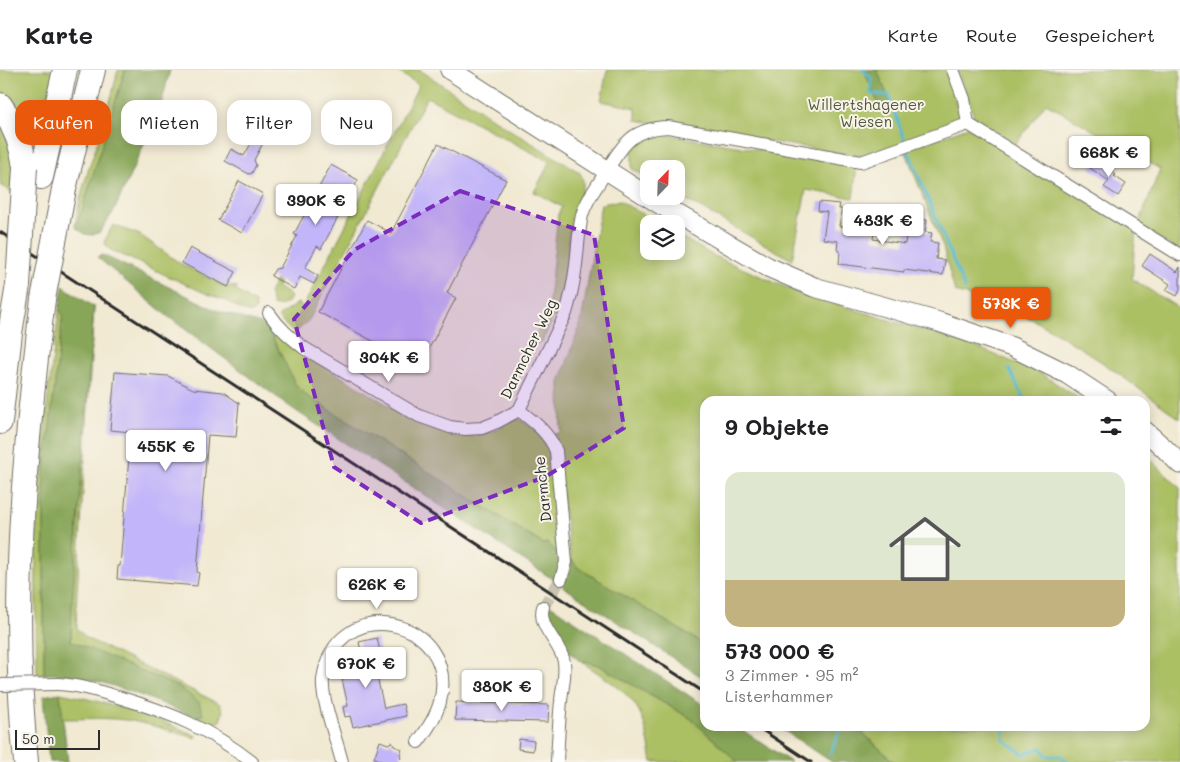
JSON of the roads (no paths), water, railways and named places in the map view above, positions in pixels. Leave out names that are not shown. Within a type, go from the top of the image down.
[{"type":"highway","points":[[0,422],[10,334],[33,172],[65,70]]},
{"type":"highway","points":[[26,762],[18,598],[30,408],[43,299],[64,189],[93,70]]},
{"type":"highway","points":[[0,105],[16,130],[24,155],[33,172]]},
{"type":"main road","points":[[450,70],[607,171],[768,267],[814,287],[939,322],[1012,347],[1067,374],[1100,396]]},
{"type":"main road","points":[[1150,436],[1180,464]]},
{"type":"street","points":[[953,70],[964,99],[968,124],[1180,255]]},
{"type":"street","name":"Darmcher Weg","points":[[269,313],[284,332],[304,348],[404,408],[435,423],[465,429],[482,428],[519,410],[566,313],[576,272],[583,212],[589,198],[624,144],[638,134],[652,128],[668,127],[861,162],[968,124]]},
{"type":"street","name":"Darmche","points":[[519,410],[552,441],[556,451],[566,562],[561,579]]},
{"type":"street","points":[[543,607],[541,617],[560,650],[565,672],[558,729],[557,762]]},
{"type":"street","points":[[342,762],[325,699],[323,682],[326,665],[334,650],[344,638],[372,624],[394,625],[412,631],[432,651],[440,668],[442,685],[439,703],[430,725],[418,742]]},
{"type":"street","points":[[0,685],[58,684],[80,686],[170,713],[223,740],[252,762]]},
{"type":"waterway","points":[[863,70],[871,78],[871,94],[889,95],[905,142]]},
{"type":"waterway","points":[[907,148],[965,289]]},
{"type":"waterway","points":[[1009,369],[1022,396]]},
{"type":"waterway","name":"Darmche","points":[[830,754],[840,731]]},
{"type":"waterway","points":[[1004,731],[1004,740],[1023,754],[1042,748],[1046,756],[1061,756],[1068,762]]},
{"type":"tunnel","points":[[543,607],[561,579]]},
{"type":"railway","points":[[0,232],[700,690]]},
{"type":"railway","points":[[764,731],[811,762]]},
{"type":"park label","name":"Willertshagener Wiesen","points":[[866,114]]}]
